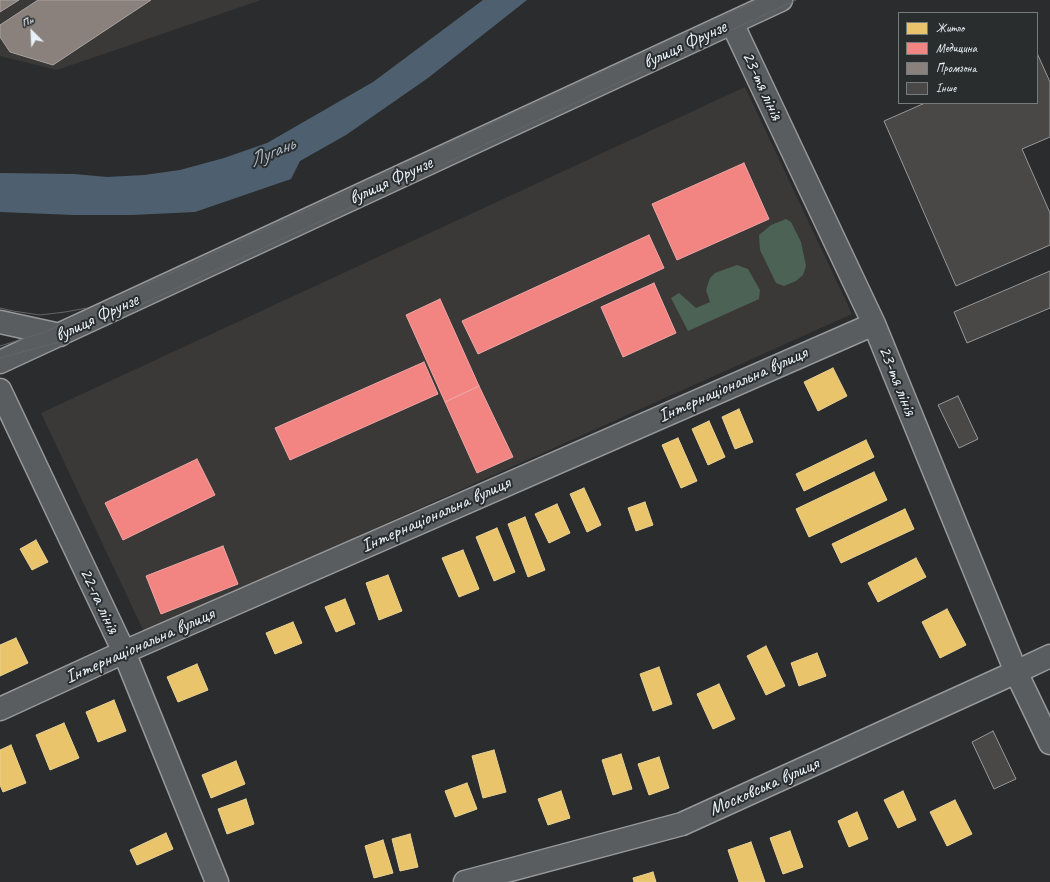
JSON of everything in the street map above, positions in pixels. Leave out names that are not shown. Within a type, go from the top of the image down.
[{"type":"street","name":"вулиця Фрунзе","points":[[0,362],[781,0]]},
{"type":"street","name":"23-тя лінія","points":[[732,23],[874,324],[1016,672],[1050,744]]},
{"type":"street","points":[[0,322],[60,335]]},
{"type":"street","name":"Інтернаціональна вулиця","points":[[0,709],[124,652],[874,324]]},
{"type":"street","name":"22-га лінія","points":[[0,390],[124,652],[217,882]]},
{"type":"street","name":"Московська вулиця","points":[[465,882],[682,824],[1050,656]]},
{"type":"shaded area","points":[[0,0],[261,0],[57,70],[0,56]]},
{"type":"shaded area","points":[[745,87],[852,314],[144,632],[41,413]]},
{"type":"green space","points":[[786,219],[791,222],[801,242],[806,266],[803,275],[796,281],[784,286],[776,283],[760,250],[759,235],[771,225]]},
{"type":"green space","points":[[737,265],[748,269],[760,290],[759,299],[688,331],[671,298],[679,293],[696,308],[710,302],[706,290],[710,278],[715,273]]},
{"type":"water","name":"Лугань","points":[[483,0],[527,0],[428,78],[346,135],[300,161],[291,179],[195,212],[132,215],[74,215],[0,212],[0,173],[74,174],[107,177],[144,175],[180,170],[224,158],[267,143],[373,82]]},
{"type":"building: Житло","points":[[833,368],[847,396],[818,411],[804,382]]},
{"type":"building: Житло","points":[[739,409],[753,442],[735,449],[722,417]]},
{"type":"building: Житло","points":[[709,421],[725,457],[708,465],[692,429]]},
{"type":"building: Житло","points":[[678,438],[697,481],[681,488],[662,445]]},
{"type":"building: Житло","points":[[866,440],[874,457],[804,491],[796,474]]},
{"type":"building: Житло","points":[[874,472],[887,500],[809,537],[796,509]]},
{"type":"building: Житло","points":[[584,488],[601,525],[587,532],[570,494]]},
{"type":"building: Житло","points":[[645,502],[653,525],[636,531],[628,508]]},
{"type":"building: Житло","points":[[557,504],[570,533],[549,543],[535,514]]},
{"type":"building: Житло","points":[[905,509],[914,529],[841,563],[832,544]]},
{"type":"building: Житло","points":[[525,517],[545,570],[528,577],[508,524]]},
{"type":"building: Житло","points":[[497,528],[515,572],[494,581],[476,537]]},
{"type":"building: Житло","points":[[36,540],[48,562],[32,570],[20,549]]},
{"type":"building: Житло","points":[[463,550],[479,589],[459,597],[442,558]]},
{"type":"building: Житло","points":[[916,558],[926,577],[878,602],[868,583]]},
{"type":"building: Житло","points":[[388,575],[402,611],[379,620],[366,583]]},
{"type":"building: Житло","points":[[345,599],[355,624],[336,632],[325,607]]},
{"type":"building: Житло","points":[[947,609],[966,645],[940,658],[922,622]]},
{"type":"building: Житло","points":[[293,622],[302,643],[275,654],[266,633]]},
{"type":"building: Житло","points":[[16,638],[28,663],[0,676],[0,645]]},
{"type":"building: Житло","points":[[766,646],[785,686],[766,695],[747,656]]},
{"type":"building: Житло","points":[[817,653],[826,676],[799,686],[791,663]]},
{"type":"building: Житло","points":[[197,664],[208,690],[178,702],[167,677]]},
{"type":"building: Житло","points":[[659,667],[672,704],[653,711],[640,674]]},
{"type":"building: Житло","points":[[719,684],[735,719],[713,729],[697,694]]},
{"type":"building: Житло","points":[[114,700],[126,731],[98,742],[86,712]]},
{"type":"building: Житло","points":[[64,723],[79,758],[50,770],[36,735]]},
{"type":"building: Житло","points":[[11,745],[26,783],[3,792],[0,785],[0,750]]},
{"type":"building: Житло","points":[[494,750],[506,792],[483,798],[472,756]]},
{"type":"building: Житло","points":[[621,754],[632,789],[613,795],[602,760]]},
{"type":"building: Житло","points":[[659,757],[669,788],[649,795],[638,764]]},
{"type":"building: Житло","points":[[236,761],[245,784],[211,798],[202,775]]},
{"type":"building: Житло","points":[[467,783],[477,809],[455,817],[445,791]]},
{"type":"building: Житло","points":[[561,791],[570,818],[548,825],[538,799]]},
{"type":"building: Житло","points":[[903,791],[916,820],[898,828],[884,800]]},
{"type":"building: Житло","points":[[246,799],[254,824],[227,834],[218,809]]},
{"type":"building: Житло","points":[[955,800],[972,834],[947,846],[930,812]]},
{"type":"building: Житло","points":[[857,812],[868,839],[849,847],[838,821]]},
{"type":"building: Житло","points":[[790,831],[803,867],[783,874],[770,838]]},
{"type":"building: Житло","points":[[166,833],[173,849],[137,865],[130,850]]},
{"type":"building: Житло","points":[[410,834],[418,867],[400,871],[392,839]]},
{"type":"building: Житло","points":[[383,840],[393,873],[374,878],[365,846]]},
{"type":"building: Житло","points":[[751,842],[765,882],[739,882],[728,850]]},
{"type":"building: Житло","points":[[653,872],[656,882],[634,882],[633,878]]},
{"type":"building: Медицина","points":[[744,163],[769,219],[677,260],[652,204]]},
{"type":"building: Медицина","points":[[649,235],[664,268],[478,354],[462,321]]},
{"type":"building: Медицина","points":[[654,283],[676,333],[623,357],[601,307]]},
{"type":"building: Медицина","points":[[440,299],[479,386],[445,402],[406,315]]},
{"type":"building: Медицина","points":[[424,362],[438,394],[290,460],[275,428]]},
{"type":"building: Медицина","points":[[479,386],[513,457],[477,473],[445,402]]},
{"type":"building: Медицина","points":[[197,459],[215,495],[123,540],[105,503]]},
{"type":"building: Медицина","points":[[223,546],[238,584],[161,614],[146,576]]},
{"type":"building: Промзона","points":[[0,0],[19,0],[0,12]]},
{"type":"building: Промзона","points":[[38,0],[151,0],[53,65],[10,52],[0,37],[0,25]]},
{"type":"building: Інше","points":[[1038,55],[1050,82],[1050,137],[1022,149],[1050,213],[1050,245],[956,286],[884,121],[923,104],[1038,104]]},
{"type":"building: Інше","points":[[1050,271],[1050,308],[967,343],[954,312]]},
{"type":"building: Інше","points":[[958,396],[978,439],[959,448],[938,405]]},
{"type":"building: Інше","points":[[993,731],[1016,779],[994,789],[972,742]]},
{"type":"tram line","points":[[0,346],[45,332],[758,0]]},
{"type":"tram line","points":[[0,358],[63,341],[796,0]]},
{"type":"tram line","points":[[0,308],[40,315],[87,308]]}]
